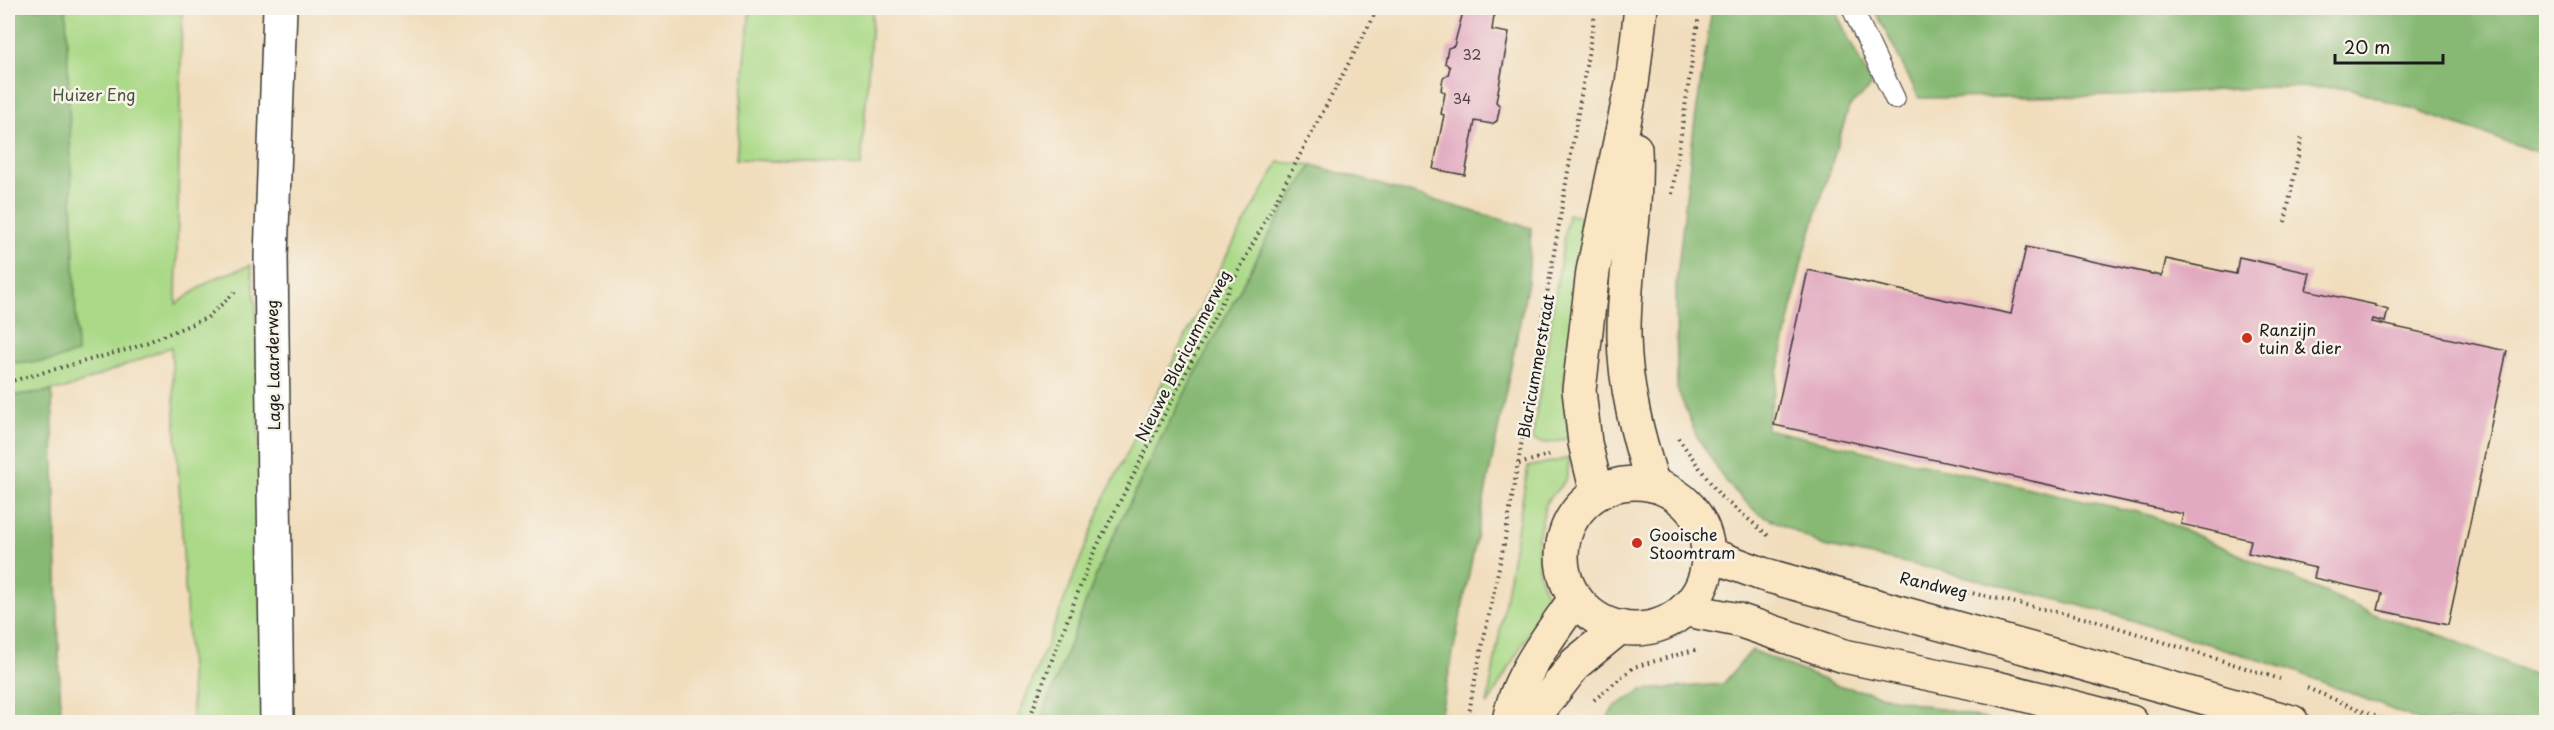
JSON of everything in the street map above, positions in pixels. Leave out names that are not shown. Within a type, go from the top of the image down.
[{"type":"main road","points":[[1597,493],[1585,443],[1579,390],[1593,271],[1632,84],[1641,8]]},
{"type":"main road","points":[[1632,84],[1636,156],[1624,337],[1636,429],[1653,485]]},
{"type":"main road","points":[[1624,484],[1653,485],[1681,499],[1692,510],[1700,524],[1708,554],[1704,577],[1687,610],[1662,623],[1644,628],[1620,627],[1594,619],[1575,599],[1565,577],[1562,553],[1567,530],[1579,509],[1597,493],[1624,484]]},
{"type":"main road","points":[[1708,554],[1762,574],[2292,723]]},
{"type":"main road","points":[[1509,723],[1518,691],[1544,645],[1575,599]]},
{"type":"main road","points":[[1687,610],[1738,620],[1844,656],[1997,688],[2132,723]]},
{"type":"main road","points":[[1530,723],[1576,663],[1620,627]]},
{"type":"street","name":"Lage Laarderweg","points":[[277,723],[271,257],[280,8]]},
{"type":"lane","points":[[1852,8],[1895,99]]},
{"type":"path","name":"Nieuwe Blaricummerweg","points":[[1028,723],[1092,556],[1222,302],[1378,8]]},
{"type":"path","name":"Blaricummerstraat","points":[[1468,723],[1519,464],[1596,8]]},
{"type":"path","points":[[1672,197],[1700,8]]},
{"type":"path","points":[[2285,222],[2302,136]]},
{"type":"path","points":[[8,382],[133,348],[207,318],[271,257]]},
{"type":"path","points":[[1636,429],[1671,429],[1720,496],[1778,544]]},
{"type":"path","points":[[1519,464],[1585,443]]},
{"type":"path","name":"Randweg","points":[[1959,590],[2097,621],[2283,680]]},
{"type":"path","points":[[2305,687],[2389,723]]},
{"type":"green space","name":"Huizer Eng","points":[[8,8],[182,8],[176,304],[213,279],[251,265],[256,307],[265,722],[193,722],[171,347],[65,389],[8,396]]},
{"type":"green space","points":[[8,8],[66,8],[77,353],[51,361],[8,363]]},
{"type":"green space","points":[[750,8],[873,8],[861,166],[736,159]]},
{"type":"green space","points":[[1712,8],[1834,8],[1872,86],[1849,107],[1802,261],[1766,429],[2150,515],[2376,615],[2446,637],[2546,680],[2546,722],[2423,722],[2295,671],[2105,612],[1944,571],[1824,546],[1756,512],[1726,482],[1696,435],[1677,388],[1676,286],[1694,127]]},
{"type":"green space","points":[[1874,8],[2546,8],[2546,155],[2349,88],[2272,87],[2118,96],[1919,98]]},
{"type":"green space","points":[[1279,162],[1312,165],[1269,235],[1161,438],[1102,560],[1040,722],[1016,722],[1105,497],[1224,260]]},
{"type":"green space","points":[[1312,165],[1531,228],[1528,282],[1439,722],[1040,722],[1102,560],[1161,438],[1269,235]]},
{"type":"green space","points":[[1568,214],[1587,218],[1564,383],[1569,438],[1546,443],[1532,439]]},
{"type":"green space","points":[[52,391],[61,722],[8,722],[8,396]]},
{"type":"green space","points":[[1570,458],[1566,480],[1547,501],[1538,536],[1539,574],[1550,605],[1534,624],[1487,706],[1528,467]]},
{"type":"green space","points":[[1752,650],[1836,685],[1999,722],[1605,722],[1614,707],[1642,690],[1723,684]]},
{"type":"building","points":[[1464,8],[1495,8],[1492,30],[1509,33],[1496,102],[1500,106],[1497,121],[1492,124],[1475,121],[1465,175],[1433,169],[1444,115],[1441,114],[1445,93],[1441,90],[1443,78],[1448,75],[1450,67],[1445,63],[1448,48],[1454,46]]},
{"type":"building","points":[[2026,247],[2162,276],[2166,259],[2236,274],[2239,257],[2310,273],[2306,290],[2376,305],[2388,310],[2385,322],[2373,319],[2372,322],[2507,351],[2448,625],[2378,610],[2382,593],[2314,578],[2316,568],[2248,553],[2251,540],[2181,524],[2183,514],[1774,425],[1808,270],[2011,314]]},
{"type":"place","name":"Ranzijn tuin & dier","points":[[2247,338]]},
{"type":"place","name":"Gooische Stoomtram","points":[[1637,543]]}]
